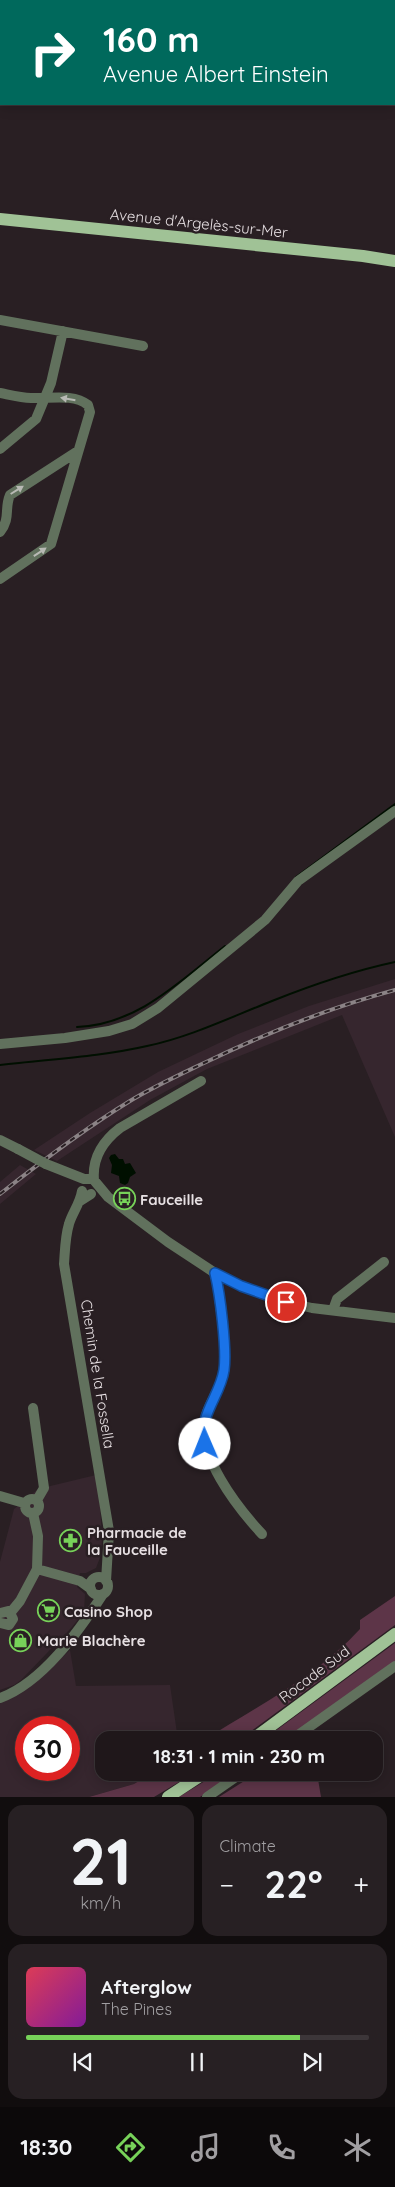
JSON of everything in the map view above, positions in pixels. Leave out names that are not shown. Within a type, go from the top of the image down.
[{"type":"main road","name":"Avenue d'Argelès-sur-Mer","points":[[0,219],[355,255],[395,261]]},
{"type":"main road","name":"Rocade Sud","points":[[264,1731],[395,1634]]},
{"type":"main road","points":[[168,1797],[192,1781]]},
{"type":"street","points":[[0,320],[143,346]]},
{"type":"street","points":[[0,449],[36,419],[51,382],[63,331]]},
{"type":"street","points":[[0,386],[30,392],[45,398]]},
{"type":"street","points":[[0,393],[29,398],[59,397],[83,401],[88,405],[90,412],[51,544],[0,579]]},
{"type":"street","points":[[0,532],[6,524],[8,514],[6,503],[10,495],[78,451]]},
{"type":"street","points":[[0,1044],[65,1038],[109,1031],[132,1024],[158,1008],[265,920],[298,881],[395,812]]},
{"type":"street","name":"Chemin de la Fossella","points":[[0,1698],[22,1688],[34,1678],[72,1637],[92,1611],[97,1586],[108,1554],[109,1531],[64,1264],[65,1241],[69,1223],[87,1188],[102,1147],[108,1138],[120,1128],[201,1081]]},
{"type":"street","points":[[0,1140],[87,1188],[108,1197],[168,1242],[215,1273],[241,1286],[286,1302],[395,1318]]},
{"type":"street","points":[[333,1310],[337,1299],[384,1262]]},
{"type":"street","points":[[215,1273],[219,1296],[224,1371],[206,1415],[203,1432],[205,1444],[222,1482],[244,1514],[262,1534]]},
{"type":"street","points":[[33,1408],[44,1488],[37,1500],[38,1509],[33,1513]]},
{"type":"street","points":[[0,1496],[24,1504]]},
{"type":"street","points":[[24,1504],[30,1499],[37,1500]]},
{"type":"street","points":[[24,1504],[26,1511],[33,1513]]},
{"type":"street","points":[[11,1612],[20,1601],[36,1570],[38,1536],[33,1513]]},
{"type":"street","points":[[36,1570],[97,1586]]},
{"type":"street","points":[[0,1613],[4,1610],[11,1612]]},
{"type":"street","points":[[0,1623],[6,1626],[11,1623],[13,1619],[11,1612]]},
{"type":"street","points":[[304,1731],[395,1666]]},
{"type":"street","points":[[207,1797],[230,1781]]},
{"type":"shaded area","points":[[395,979],[395,1137],[342,1015],[207,1069],[150,1100],[57,1161],[34,1150],[90,1113],[158,1072],[238,1034],[309,1006]]},
{"type":"shaded area","points":[[115,1154],[119,1159],[123,1159],[125,1164],[130,1163],[136,1173],[130,1177],[125,1185],[120,1183],[119,1176],[111,1173],[112,1165],[109,1158]]},
{"type":"shaded area","points":[[20,1165],[36,1174],[0,1204],[0,1182]]},
{"type":"shaded area","points":[[96,1475],[99,1487],[101,1555],[96,1568],[86,1573],[80,1573],[77,1587],[85,1594],[84,1612],[21,1680],[14,1685],[0,1690],[0,1562],[14,1509],[38,1489]]},
{"type":"shaded area","points":[[395,1596],[395,1625],[251,1731],[219,1731],[306,1676],[343,1646],[360,1629],[360,1620]]},
{"type":"shaded area","points":[[395,1643],[395,1661],[297,1731],[275,1731]]},
{"type":"shaded area","points":[[70,1650],[76,1686],[170,1685],[177,1731],[95,1731],[95,1781],[139,1781],[134,1784],[89,1797],[0,1797],[0,1702],[29,1688]]},
{"type":"shaded area","points":[[139,1781],[181,1781],[154,1797],[89,1797]]},
{"type":"shaded area","points":[[205,1781],[225,1781],[200,1797],[179,1797]]},
{"type":"shaded area","points":[[244,1781],[318,1781],[321,1797],[219,1797]]},
{"type":"waterway","points":[[296,877],[395,804]]},
{"type":"waterway","points":[[77,1027],[99,1024],[138,1010],[157,999],[225,946]]},
{"type":"waterway","points":[[0,1065],[111,1053],[163,1042],[195,1032],[317,984],[395,962]]},
{"type":"railway","points":[[0,1194],[80,1134],[130,1101],[157,1086],[274,1031],[322,1013],[395,990]]},
{"type":"place","name":"Fauceille","points":[[124,1199]]},
{"type":"place","name":"Pharmacie de la Fauceille","points":[[71,1541]]},
{"type":"place","name":"Casino Shop","points":[[48,1611]]},
{"type":"place","name":"Marie Blachère","points":[[21,1640]]},
{"type":"route","points":[[205,1444],[203,1432],[206,1415],[224,1371],[219,1296],[215,1273],[241,1286],[286,1302]]}]
